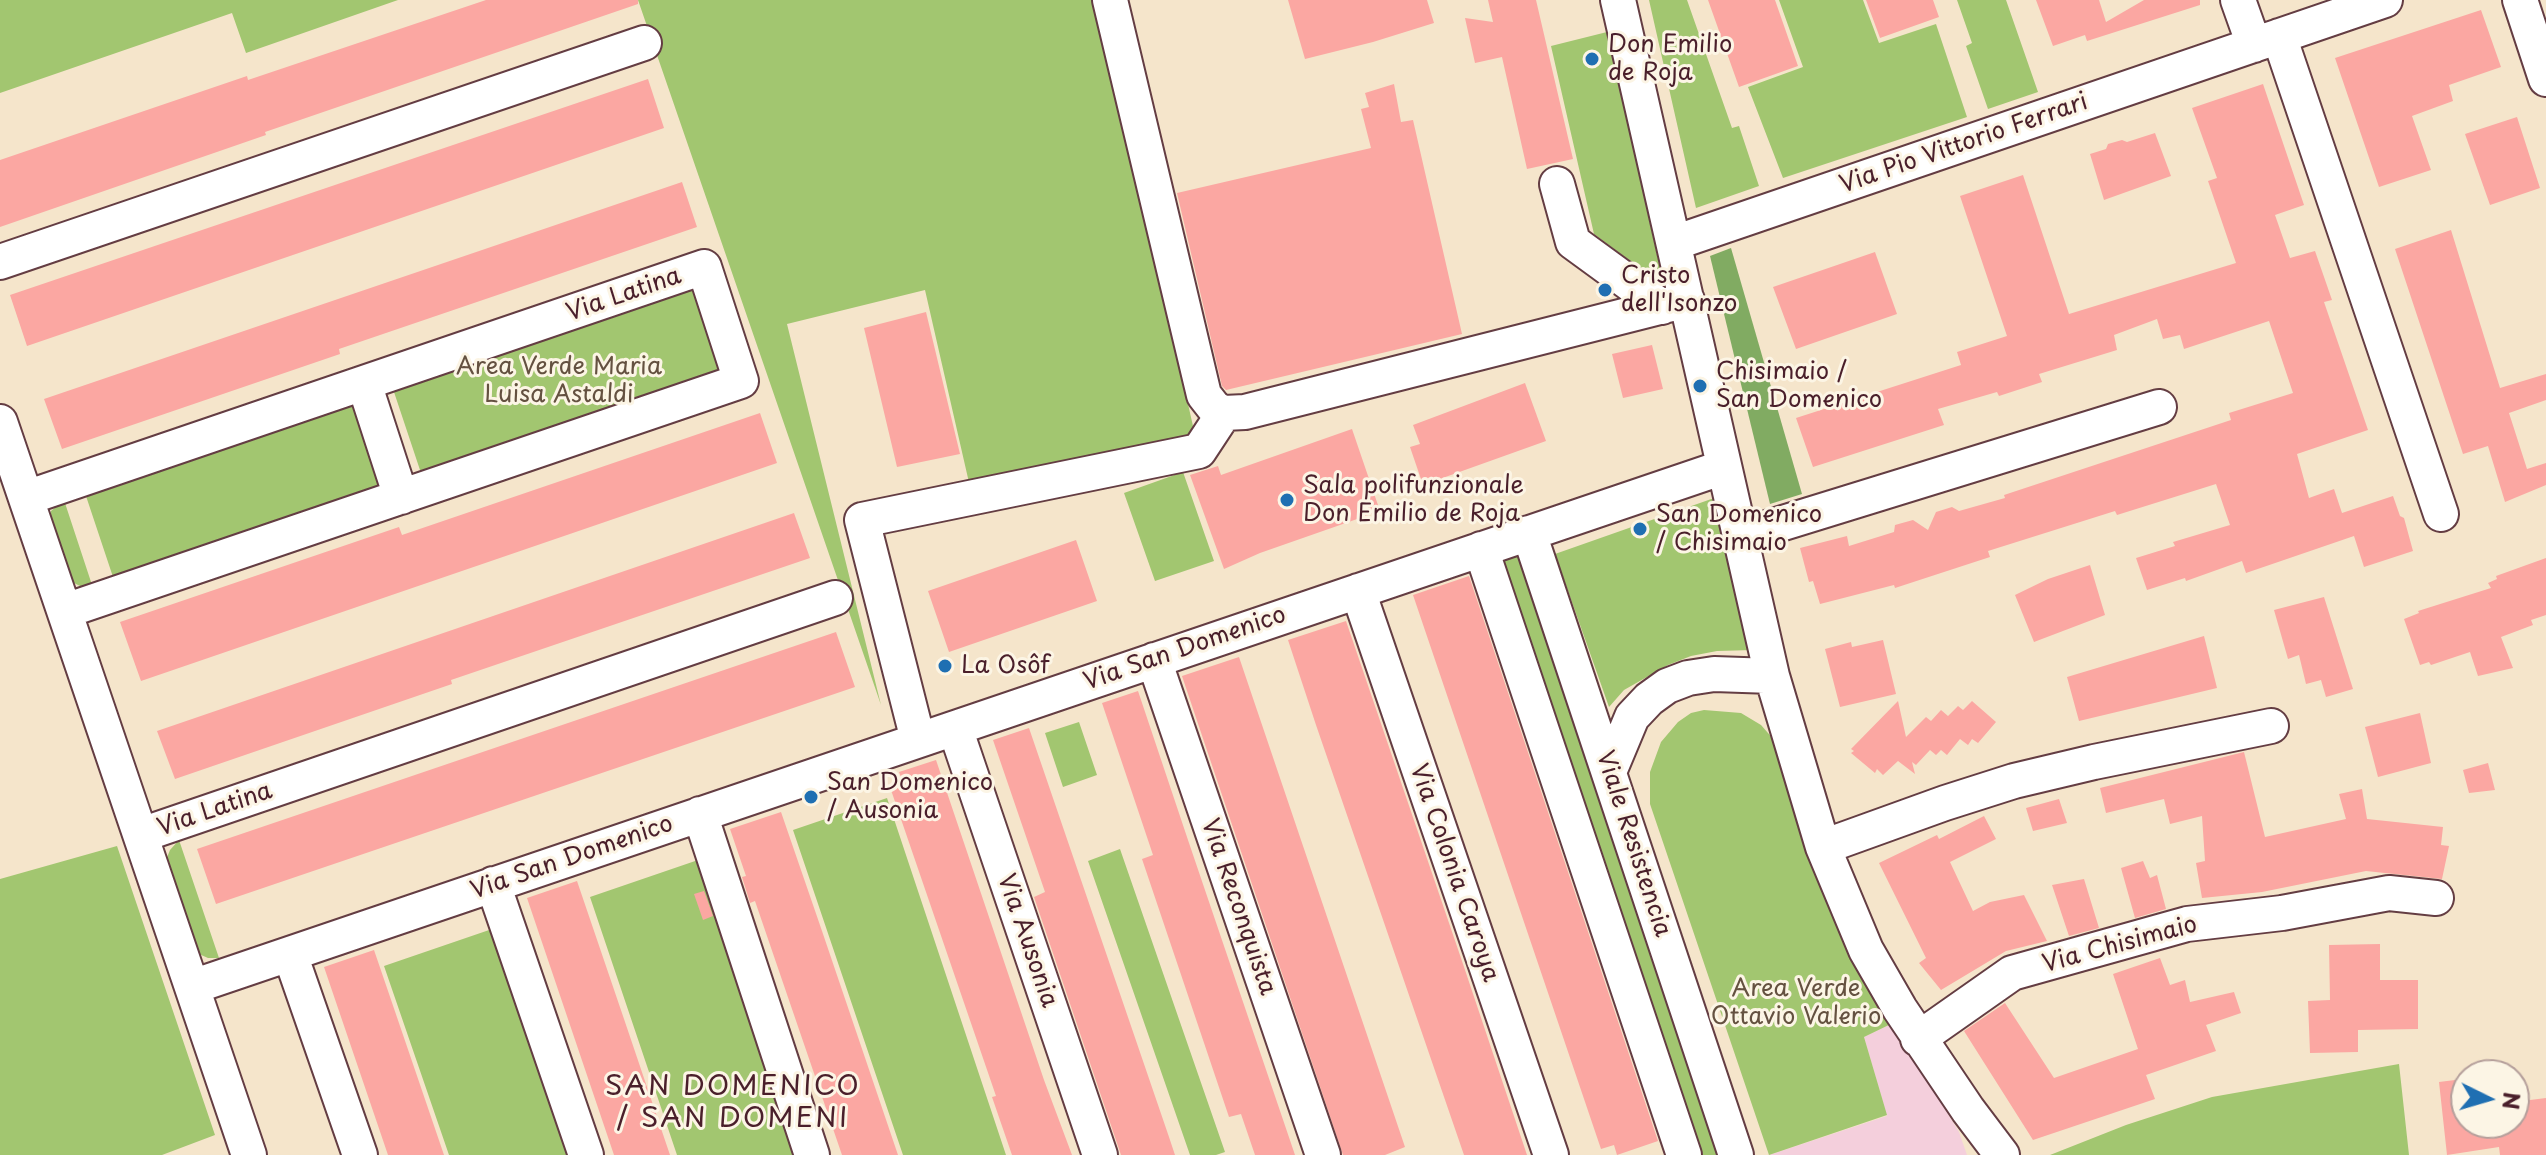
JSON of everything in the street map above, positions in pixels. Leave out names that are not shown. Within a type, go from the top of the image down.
[{"type":"street","points":[[1110,0],[1204,395],[1208,403],[1224,413],[1245,412],[1674,303]]},
{"type":"street","points":[[1618,0],[1674,243],[1674,303],[1724,467],[1772,676],[1823,847],[1866,950],[1918,1039],[2002,1155]]},
{"type":"street","points":[[2238,0],[2266,41],[2441,514]]},
{"type":"street","name":"Via Pio Vittorio Ferrari","points":[[1674,243],[2385,0]]},
{"type":"street","points":[[2520,0],[2546,79]]},
{"type":"street","points":[[0,262],[644,43]]},
{"type":"street","points":[[1557,184],[1573,242],[1674,303]]},
{"type":"street","name":"Via Latina","points":[[26,498],[704,267],[741,381],[65,611]]},
{"type":"street","points":[[364,383],[401,497]]},
{"type":"street","points":[[1741,536],[2159,407]]},
{"type":"street","points":[[918,740],[862,520],[1199,451],[1224,413]]},
{"type":"street","name":"Via Latina","points":[[0,422],[249,1155]]},
{"type":"street","name":"Via San Domenico","points":[[192,987],[1724,467]]},
{"type":"street","name":"Viale Resistencia","points":[[1529,533],[1736,1155]]},
{"type":"street","name":"Viale Resistencia","points":[[1481,549],[1684,1155]]},
{"type":"street","name":"Via Colonia Caroya","points":[[1358,591],[1551,1155]]},
{"type":"street","name":"Via Latina","points":[[141,835],[835,598]]},
{"type":"street","name":"Via Reconquista","points":[[1154,660],[1323,1155]]},
{"type":"street","points":[[1609,772],[1632,717],[1667,686],[1688,678],[1714,674],[1772,676]]},
{"type":"street","points":[[1823,847],[2014,781],[2271,726]]},
{"type":"street","name":"Via Ausonia","points":[[955,728],[1100,1155]]},
{"type":"street","points":[[700,814],[812,1155]]},
{"type":"street","points":[[493,884],[586,1155]]},
{"type":"street","name":"Via Chisimaio","points":[[1918,1039],[2012,973],[2187,924],[2282,913],[2389,893],[2436,898]]},
{"type":"street","points":[[290,954],[360,1155]]},
{"type":"shaded area","points":[[1893,1023],[1959,1132],[1967,1155],[1769,1155],[1887,1116],[1864,1037]]},
{"type":"green space","points":[[0,0],[398,0],[246,53],[232,13],[0,93]]},
{"type":"green space","points":[[638,0],[1097,0],[1195,435],[970,487],[925,290],[787,324],[881,705]]},
{"type":"green space","points":[[1649,0],[1687,0],[1732,128],[1739,126],[1759,186],[1696,208]]},
{"type":"green space","points":[[1779,0],[1863,0],[1879,43],[1936,24],[1967,117],[1783,178],[1748,87],[1803,67]]},
{"type":"green space","points":[[1957,0],[2006,0],[2038,92],[1988,109],[1966,46],[1972,43]]},
{"type":"green space","points":[[1607,32],[1664,286],[1594,234],[1551,46]]},
{"type":"green space","points":[[1731,248],[1802,494],[1770,504],[1710,256]]},
{"type":"green space","name":"Area Verde Maria Luisa Astaldi","points":[[696,286],[725,373],[422,476],[393,389]]},
{"type":"green space","points":[[352,403],[381,489],[114,580],[85,493]]},
{"type":"green space","points":[[1183,472],[1214,561],[1155,581],[1124,493]]},
{"type":"green space","points":[[1717,497],[1753,650],[1717,651],[1668,665],[1624,690],[1609,707],[1555,554]]},
{"type":"green space","points":[[64,500],[93,588],[84,588],[72,582],[50,521],[51,511]]},
{"type":"green space","points":[[1520,553],[1729,1155],[1703,1155],[1503,568],[1505,557]]},
{"type":"green space","name":"Area Verde Ottavio Valerio","points":[[1704,710],[1741,713],[1761,725],[1775,741],[1893,1023],[1864,1037],[1887,1115],[1769,1155],[1650,804],[1650,772],[1661,742],[1678,722],[1691,713]]},
{"type":"green space","points":[[1079,722],[1097,775],[1063,787],[1045,733]]},
{"type":"green space","points":[[887,798],[1006,1155],[903,1155],[793,830]]},
{"type":"green space","points":[[179,840],[219,958],[199,954],[166,860]]},
{"type":"green space","points":[[117,846],[215,1135],[162,1155],[0,1155],[0,879]]},
{"type":"green space","points":[[1120,849],[1225,1152],[1216,1155],[1190,1155],[1088,861]]},
{"type":"green space","points":[[701,859],[800,1155],[677,1155],[590,897]]},
{"type":"green space","points":[[495,928],[571,1155],[449,1155],[384,966]]},
{"type":"green space","points":[[2399,1064],[2409,1155],[2050,1155],[2126,1125],[2212,1097]]},
{"type":"building","points":[[486,0],[638,0],[638,4],[0,227],[0,160],[247,76],[248,80]]},
{"type":"building","points":[[1288,0],[1427,0],[1434,23],[1305,59]]},
{"type":"building","points":[[1488,0],[1536,0],[1573,159],[1527,169],[1502,57],[1475,63],[1465,18],[1493,22]]},
{"type":"building","points":[[1708,0],[1775,0],[1798,66],[1739,87]]},
{"type":"building","points":[[1866,0],[1933,0],[1939,17],[1880,38]]},
{"type":"building","points":[[2036,0],[2099,0],[2106,22],[2144,0],[2200,0],[2200,5],[2087,41],[2085,35],[2053,46]]},
{"type":"building","points":[[2481,10],[2501,67],[2449,85],[2453,101],[2412,116],[2431,170],[2379,187],[2335,58]]},
{"type":"building","points":[[648,79],[664,128],[27,346],[10,295]]},
{"type":"building","points":[[1394,84],[1401,122],[1413,120],[1462,334],[1226,390],[1222,386],[1177,193],[1371,148],[1361,109],[1369,107],[1365,93]]},
{"type":"building","points":[[2263,84],[2304,205],[2275,215],[2290,258],[2315,251],[2332,300],[2324,302],[2368,430],[2297,454],[2309,498],[2334,489],[2342,513],[2393,496],[2400,516],[2404,518],[2413,551],[2364,567],[2354,536],[2246,573],[2242,561],[2186,581],[2185,578],[2147,590],[2136,558],[2175,546],[2173,542],[2230,525],[2216,484],[2117,515],[2115,511],[1988,551],[1990,557],[1895,588],[1894,585],[1820,604],[1813,581],[1809,582],[1800,548],[1847,536],[1849,546],[1894,532],[1895,525],[1913,520],[1928,530],[1936,512],[1952,507],[1959,511],[2005,498],[2004,495],[2231,420],[2229,413],[2293,393],[2269,321],[2184,349],[2180,335],[2163,339],[2157,319],[2114,335],[2117,350],[2039,374],[2042,382],[1999,396],[1997,392],[1938,409],[1944,425],[1813,467],[1796,418],[1961,365],[1957,352],[2007,336],[1960,196],[2023,175],[2069,314],[2236,263],[2208,181],[2217,178],[2192,108]]},
{"type":"building","points":[[2517,117],[2540,188],[2490,205],[2465,134]]},
{"type":"building","points":[[2155,133],[2171,176],[2104,200],[2090,154],[2106,149],[2108,144]]},
{"type":"building","points":[[682,182],[697,227],[339,349],[340,354],[62,449],[44,399]]},
{"type":"building","points":[[2451,230],[2500,388],[2546,374],[2546,400],[2509,413],[2527,469],[2546,463],[2546,485],[2505,502],[2488,446],[2463,454],[2395,249]]},
{"type":"building","points":[[1875,252],[1897,314],[1796,349],[1773,287]]},
{"type":"building","points":[[926,312],[960,454],[897,467],[864,328]]},
{"type":"building","points":[[1652,345],[1663,389],[1623,398],[1612,354]]},
{"type":"building","points":[[1525,383],[1546,441],[1423,485],[1410,447],[1420,444],[1413,425]]},
{"type":"building","points":[[760,413],[777,463],[141,681],[120,622],[399,527],[402,535]]},
{"type":"building","name":"Sala polifunzionale Don Emilio de Roja","points":[[1352,429],[1380,511],[1260,553],[1224,569],[1190,475],[1218,466],[1221,475]]},
{"type":"building","points":[[794,513],[810,558],[451,680],[452,684],[175,779],[157,731]]},
{"type":"building","points":[[1076,540],[1097,601],[949,652],[928,591]]},
{"type":"building","points":[[2546,558],[2546,615],[2531,620],[2533,625],[2501,637],[2513,668],[2478,676],[2470,652],[2431,665],[2429,662],[2420,665],[2404,619],[2418,611],[2491,588],[2488,583],[2497,579],[2496,576]]},
{"type":"building","points":[[2090,565],[2105,615],[2034,642],[2015,595],[2048,579]]},
{"type":"building","points":[[1469,576],[1658,1141],[1617,1155],[1614,1145],[1601,1149],[1413,595]]},
{"type":"building","points":[[2324,597],[2353,689],[2326,697],[2321,680],[2306,684],[2299,655],[2288,659],[2274,610]]},
{"type":"building","points":[[1346,621],[1527,1155],[1464,1155],[1316,725],[1288,640]]},
{"type":"building","points":[[836,632],[855,687],[216,904],[197,849]]},
{"type":"building","points":[[2204,636],[2217,688],[2079,721],[2067,677]]},
{"type":"building","points":[[1883,640],[1896,694],[1840,707],[1825,649],[1851,642],[1852,647]]},
{"type":"building","points":[[1239,657],[1405,1147],[1385,1155],[1343,1155],[1182,676]]},
{"type":"building","points":[[1138,691],[1295,1155],[1255,1155],[1241,1114],[1229,1117],[1142,859],[1153,855],[1102,703]]},
{"type":"building","points":[[1898,701],[1906,737],[1926,717],[1931,721],[1941,710],[1948,716],[1958,706],[1963,710],[1972,701],[1996,722],[1978,743],[1972,739],[1968,745],[1960,739],[1947,755],[1941,750],[1936,755],[1930,750],[1916,765],[1912,762],[1915,774],[1898,761],[1883,775],[1877,769],[1875,773],[1851,753],[1854,751],[1851,749]]},
{"type":"building","points":[[2420,713],[2431,763],[2378,777],[2365,727]]},
{"type":"building","points":[[1029,728],[1175,1155],[1121,1155],[1034,897],[1045,892],[993,740]]},
{"type":"building","points":[[2244,752],[2265,837],[2346,819],[2339,794],[2362,789],[2367,819],[2443,827],[2441,845],[2449,846],[2442,879],[2366,871],[2262,892],[2202,898],[2196,863],[2205,861],[2202,816],[2170,824],[2164,799],[2106,813],[2100,788]]},
{"type":"building","points":[[936,760],[1072,1155],[1012,1155],[992,1097],[996,1096],[891,790],[904,785],[899,772]]},
{"type":"building","points":[[2488,763],[2495,790],[2469,793],[2463,770]]},
{"type":"building","points":[[2059,799],[2067,823],[2033,831],[2026,808]]},
{"type":"building","points":[[781,812],[898,1155],[842,1155],[755,901],[750,903],[742,877],[746,876],[730,829]]},
{"type":"building","points":[[1984,816],[1996,839],[1950,862],[1973,911],[1990,902],[2024,895],[2047,941],[2006,951],[1941,990],[1919,963],[1926,958],[1879,863],[1937,835],[1939,839]]},
{"type":"building","points":[[2143,861],[2150,878],[2157,875],[2166,909],[2135,918],[2121,868]]},
{"type":"building","points":[[2084,879],[2099,928],[2069,936],[2052,885]]},
{"type":"building","points":[[577,881],[670,1155],[614,1155],[527,898]]},
{"type":"building","points":[[704,891],[713,916],[703,920],[694,894]]},
{"type":"building","points":[[2380,944],[2380,980],[2418,980],[2418,1029],[2358,1030],[2358,1052],[2310,1053],[2308,1001],[2330,1000],[2329,945]]},
{"type":"building","points":[[374,950],[444,1155],[388,1155],[324,967]]},
{"type":"building","points":[[2160,958],[2170,985],[2185,980],[2190,1002],[2234,992],[2241,1013],[2206,1025],[2216,1051],[2146,1075],[2155,1099],[2033,1140],[1964,1031],[2005,1003],[2054,1078],[2138,1049],[2113,974]]},
{"type":"building","points":[[2450,1081],[2450,1139],[2530,1139],[2530,1100],[2546,1098],[2546,1155],[2500,1155],[2499,1147],[2447,1155],[2439,1082]]},
{"type":"place","name":"Don Emilio de Roja","points":[[1592,59]]},
{"type":"place","name":"Cristo dell'Isonzo","points":[[1605,290]]},
{"type":"place","name":"Chisimaio / San Domenico","points":[[1700,386]]},
{"type":"place","name":"Sala polifunzionale Don Emilio de Roja","points":[[1287,500]]},
{"type":"place","name":"San Domenico / Chisimaio","points":[[1640,529]]},
{"type":"place","name":"La Osôf","points":[[945,666]]},
{"type":"place","name":"San Domenico / Ausonia","points":[[811,797]]},
{"type":"district","name":"SAN DOMENICO / SAN DOMENI","points":[[733,1103]]}]
